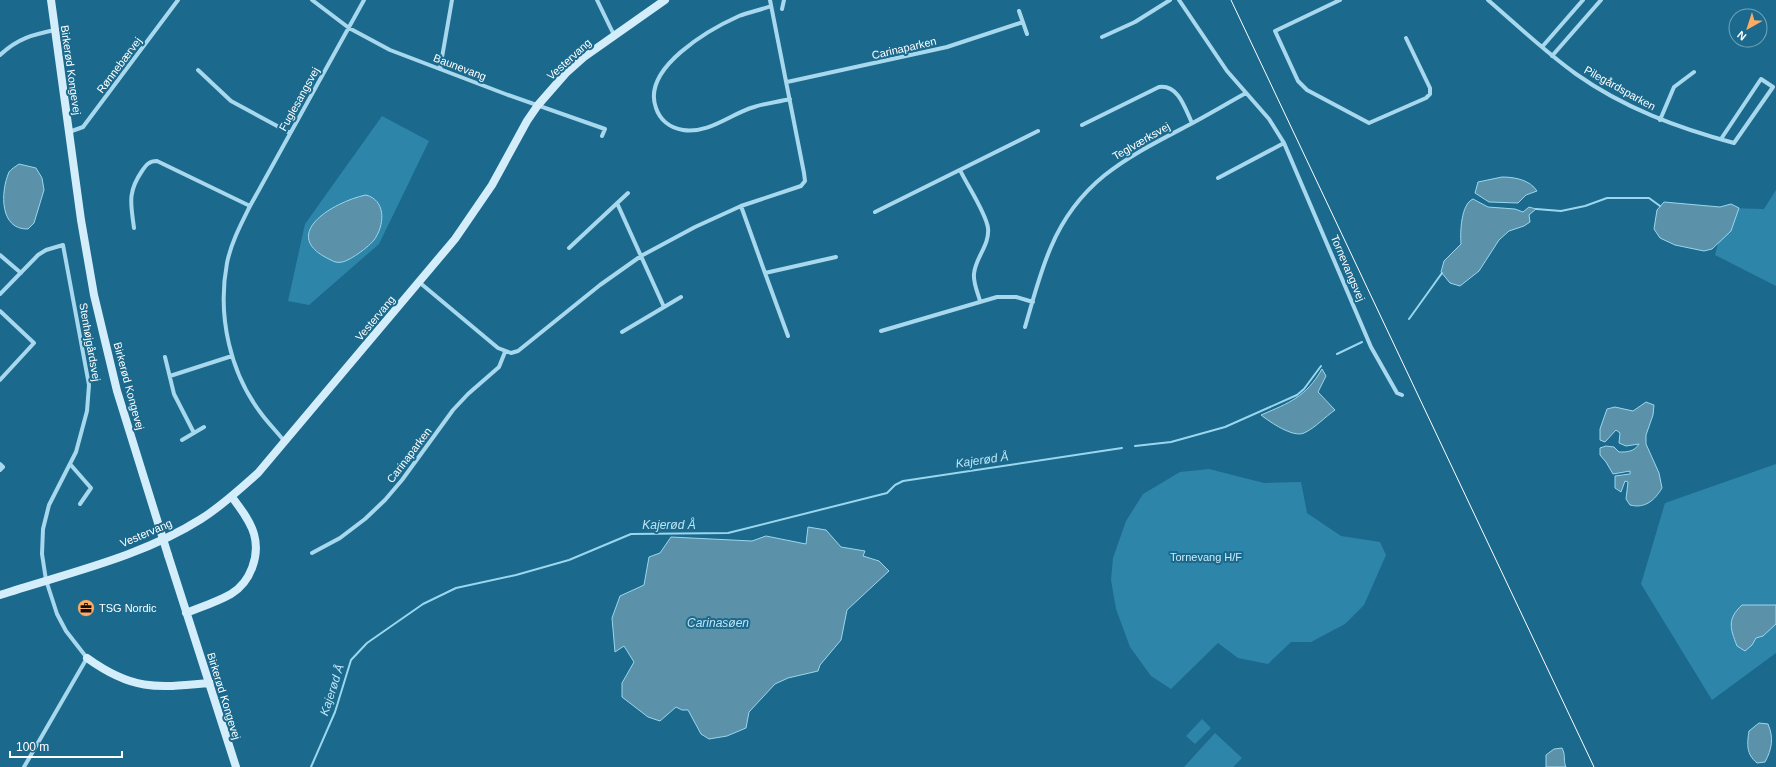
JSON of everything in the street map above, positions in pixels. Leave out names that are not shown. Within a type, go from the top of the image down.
[{"type":"main road","name":"Birkerød Kongevej","points":[[51,0],[68,132],[94,295],[118,391],[186,613],[210,683],[236,767]]},
{"type":"main road","name":"Vestervang","points":[[0,594],[140,550],[202,519],[232,496],[258,473],[286,442],[455,239],[492,185],[527,121],[566,73],[584,57],[665,0]]},
{"type":"main road","points":[[186,613],[233,593],[243,584],[250,573],[256,547],[254,534],[249,522],[232,496]]},
{"type":"main road","points":[[87,658],[123,680],[144,685],[170,687],[210,683]]},
{"type":"street","name":"Rønnebærvej","points":[[68,132],[83,127],[178,0]]},
{"type":"street","name":"Baunevang","points":[[312,0],[349,28],[390,50],[538,106],[605,129],[602,136]]},
{"type":"street","name":"Fuglesangsvej","points":[[286,442],[262,416],[245,388],[232,356],[225,321],[225,284],[228,262],[236,234],[250,206],[364,0]]},
{"type":"street","points":[[440,69],[452,0]]},
{"type":"street","points":[[597,0],[614,35]]},
{"type":"street","points":[[419,282],[498,348],[505,352],[511,353],[518,351],[600,285],[641,256],[695,227],[741,206],[796,189],[801,186],[805,181],[770,0]]},
{"type":"street","points":[[782,9],[784,0]]},
{"type":"street","points":[[1102,37],[1135,22],[1170,0]]},
{"type":"street","name":"Tornevangsvej","points":[[1179,0],[1227,71],[1269,119],[1284,143],[1371,347],[1397,393],[1402,394]]},
{"type":"street","points":[[1340,0],[1275,31],[1298,80],[1307,90],[1369,123],[1426,98],[1430,94],[1430,88],[1406,38]]},
{"type":"street","name":"Pilegårdsparken","points":[[1488,0],[1552,56],[1599,89],[1660,120],[1721,139],[1734,143],[1773,87],[1761,79],[1721,139]]},
{"type":"street","points":[[1542,47],[1583,0]]},
{"type":"street","points":[[1552,56],[1601,0]]},
{"type":"street","points":[[771,6],[740,16],[716,28],[684,49],[660,76],[654,93],[655,107],[660,118],[671,126],[683,130],[696,130],[717,124],[754,107],[790,100]]},
{"type":"street","points":[[1019,11],[1028,34]]},
{"type":"street","name":"Carinaparken","points":[[787,82],[947,47],[1023,22]]},
{"type":"street","points":[[0,55],[10,45],[26,37],[55,30]]},
{"type":"street","points":[[198,70],[231,101],[290,133]]},
{"type":"street","name":"Pilegårdsparken","points":[[1660,120],[1674,87],[1694,72]]},
{"type":"street","points":[[1082,125],[1159,87],[1166,86],[1176,91],[1192,123]]},
{"type":"street","name":"Teglværksvej","points":[[1025,327],[1051,246],[1062,224],[1076,204],[1092,186],[1110,169],[1132,154],[1246,93]]},
{"type":"street","points":[[875,212],[1038,131]]},
{"type":"street","points":[[1218,178],[1284,143]]},
{"type":"street","points":[[134,228],[130,194],[135,181],[147,164],[151,161],[156,161],[250,206]]},
{"type":"street","points":[[960,170],[986,219],[988,229],[987,239],[974,274],[980,301]]},
{"type":"street","points":[[569,248],[628,194]]},
{"type":"street","points":[[617,203],[664,307]]},
{"type":"street","points":[[741,206],[788,336]]},
{"type":"street","name":"Stenhøjgårdsvej","points":[[20,273],[38,255],[46,250],[63,245],[89,385],[87,411],[82,432],[70,464],[49,505],[43,529],[42,554],[46,580],[57,614],[66,631],[87,658]]},
{"type":"street","points":[[0,255],[20,273],[0,294]]},
{"type":"street","points":[[766,273],[836,257]]},
{"type":"street","points":[[881,331],[980,301],[1006,296],[1033,302]]},
{"type":"street","points":[[622,332],[681,297]]},
{"type":"street","points":[[0,311],[34,344],[0,380]]},
{"type":"street","name":"Carinaparken","points":[[312,553],[340,538],[365,519],[385,500],[402,480],[453,410],[468,394],[499,367],[505,352]]},
{"type":"street","points":[[165,356],[174,394],[194,433]]},
{"type":"street","points":[[170,376],[232,356]]},
{"type":"street","points":[[182,440],[204,427]]},
{"type":"street","points":[[0,464],[3,467],[0,470]]},
{"type":"street","points":[[70,464],[91,488],[80,504]]},
{"type":"street","points":[[24,767],[87,658]]},
{"type":"green space","points":[[382,116],[429,141],[379,244],[309,305],[288,301],[305,224]]},
{"type":"green space","points":[[1776,190],[1776,286],[1715,255],[1727,208],[1764,209]]},
{"type":"green space","points":[[1776,464],[1776,653],[1712,700],[1641,584],[1665,503]]},
{"type":"green space","name":"Tornevang H/F","points":[[1209,469],[1264,483],[1301,482],[1307,513],[1341,536],[1380,542],[1386,555],[1364,605],[1345,624],[1311,642],[1291,642],[1268,664],[1238,658],[1218,643],[1171,689],[1151,676],[1130,647],[1116,609],[1111,580],[1113,558],[1126,521],[1143,494],[1180,472]]},
{"type":"green space","points":[[1202,719],[1211,728],[1195,744],[1186,736]]},
{"type":"green space","points":[[1215,733],[1242,758],[1233,767],[1184,767]]},
{"type":"water","points":[[19,164],[36,168],[42,178],[44,190],[34,223],[28,229],[19,228],[12,223],[7,217],[5,209],[4,190],[6,181],[9,172]]},
{"type":"water","points":[[1502,177],[1522,180],[1530,184],[1537,191],[1526,195],[1518,203],[1489,202],[1475,193],[1478,182]]},
{"type":"water","points":[[366,195],[377,202],[382,212],[381,225],[374,240],[366,248],[346,261],[341,262],[332,261],[315,250],[309,240],[310,230],[316,220],[340,204],[353,198]]},
{"type":"water","points":[[1473,199],[1488,207],[1515,209],[1523,212],[1529,207],[1536,209],[1529,215],[1530,222],[1524,226],[1509,231],[1499,240],[1479,271],[1460,286],[1450,283],[1441,272],[1444,261],[1461,244],[1462,219],[1466,206]]},
{"type":"water","points":[[1664,202],[1720,207],[1731,204],[1739,208],[1731,231],[1712,249],[1704,251],[1675,245],[1660,238],[1654,229],[1657,210]]},
{"type":"water","points":[[1322,369],[1326,376],[1318,392],[1335,410],[1316,425],[1308,431],[1299,434],[1282,428],[1261,415],[1288,403],[1303,393],[1316,379]]},
{"type":"water","points":[[1646,402],[1654,405],[1653,415],[1646,435],[1646,444],[1659,473],[1662,488],[1653,500],[1645,505],[1635,506],[1630,505],[1626,499],[1628,482],[1625,481],[1621,492],[1615,488],[1615,476],[1630,474],[1630,471],[1613,474],[1600,455],[1600,448],[1606,446],[1614,447],[1619,452],[1625,452],[1633,450],[1639,444],[1626,446],[1619,443],[1620,433],[1616,430],[1605,442],[1600,440],[1600,429],[1607,409],[1615,407],[1633,411]]},
{"type":"water","name":"Carinasøen","points":[[808,527],[826,530],[841,547],[865,551],[863,556],[879,561],[889,571],[847,610],[841,640],[820,665],[818,671],[788,678],[775,684],[749,712],[746,728],[727,736],[709,739],[701,734],[688,710],[682,710],[676,707],[660,721],[648,717],[622,697],[622,683],[634,662],[624,646],[615,652],[612,618],[620,596],[644,585],[649,557],[660,553],[671,537],[752,541],[766,536],[806,544]]},
{"type":"water","points":[[1742,605],[1776,605],[1776,624],[1763,636],[1756,638],[1752,645],[1745,651],[1737,646],[1731,624],[1734,615]]},
{"type":"water","points":[[1759,723],[1768,724],[1772,739],[1769,753],[1765,762],[1757,763],[1753,760],[1749,752],[1748,740],[1749,731]]},
{"type":"water","points":[[1562,748],[1566,767],[1546,767],[1546,755],[1554,749]]},
{"type":"waterway","points":[[1536,209],[1561,211],[1585,206],[1607,198],[1649,198],[1660,206]]},
{"type":"waterway","name":"Kajerød Å","points":[[1409,319],[1442,273]]},
{"type":"waterway","name":"Kajerød Å","points":[[1337,354],[1362,342]]},
{"type":"waterway","name":"Kajerød Å","points":[[1135,446],[1171,442],[1225,427],[1297,395],[1304,389],[1321,366]]},
{"type":"waterway","name":"Kajerød Å","points":[[311,767],[335,712],[351,660],[367,643],[423,604],[456,588],[516,575],[569,560],[631,534],[728,533],[887,493],[895,485],[903,481],[1122,448]]},
{"type":"tram line","points":[[1231,0],[1594,767]]},
{"type":"place","name":"TSG Nordic","points":[[86,608]]}]
